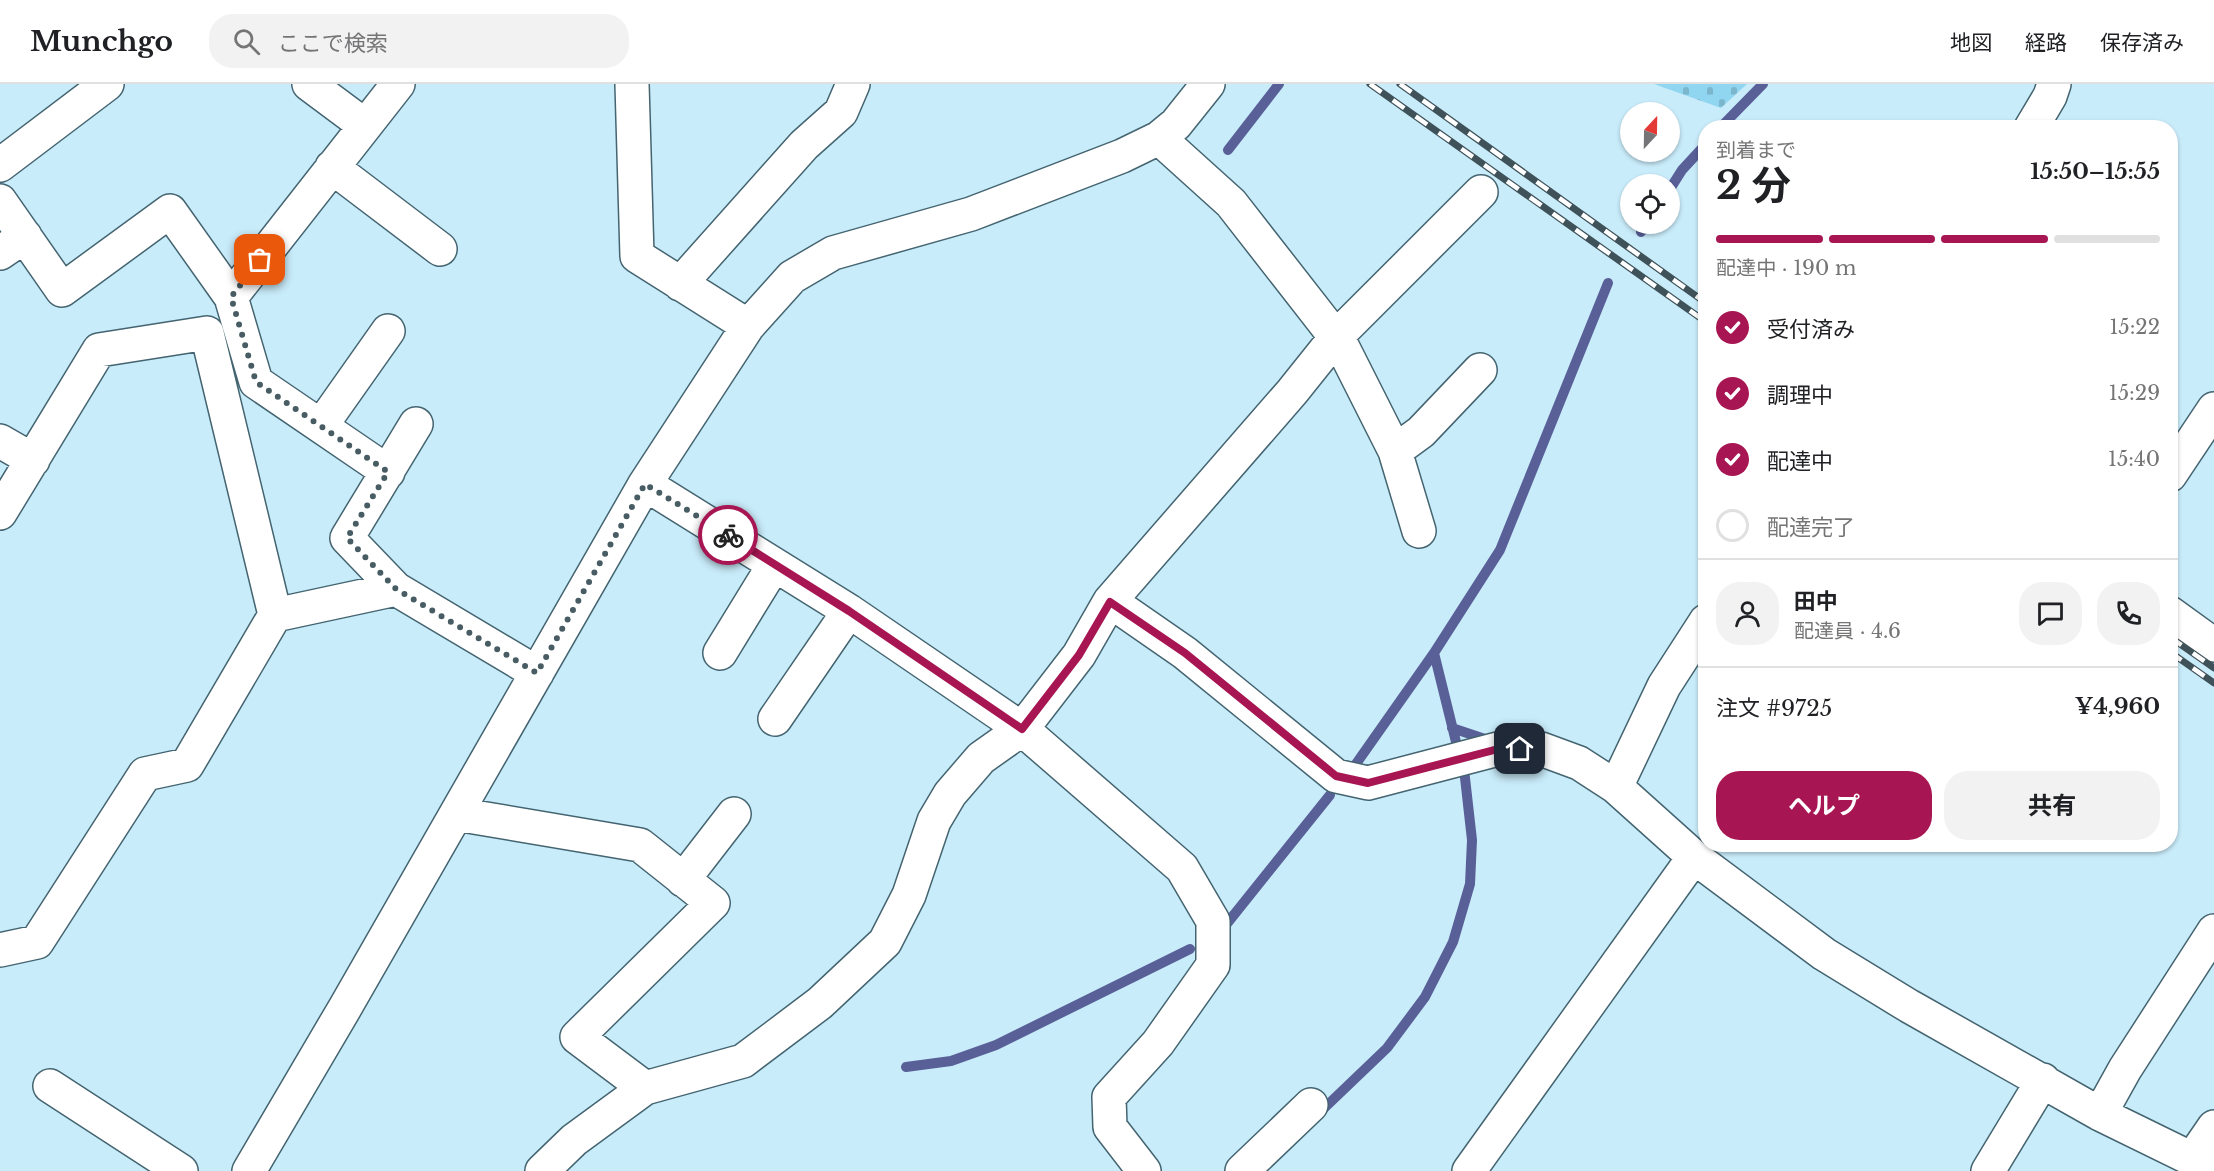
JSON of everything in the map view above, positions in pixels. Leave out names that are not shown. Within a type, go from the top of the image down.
[{"type":"street","points":[[0,165],[107,84]]},
{"type":"street","points":[[309,84],[364,125]]},
{"type":"street","points":[[231,297],[398,84]]},
{"type":"street","points":[[632,84],[637,256],[748,326]]},
{"type":"street","points":[[680,284],[804,145],[841,112],[853,84]]},
{"type":"street","points":[[249,1171],[645,484],[748,326],[792,276],[833,253],[971,214],[1122,156],[1159,138],[1176,124],[1208,84]]},
{"type":"street","points":[[2036,120],[2050,96],[2054,84]]},
{"type":"street","points":[[1159,138],[1231,203],[1341,344],[1395,452],[1419,531]]},
{"type":"street","points":[[332,167],[440,249]]},
{"type":"street","points":[[542,1171],[574,1140],[645,1088],[743,1061],[820,1003],[885,942],[909,895],[934,821],[950,794],[981,758],[1022,729],[1079,655],[1110,602],[1336,338],[1481,192]]},
{"type":"street","points":[[0,201],[12,245],[62,290],[170,211],[231,297],[256,382],[388,472]]},
{"type":"street","points":[[321,426],[388,331]]},
{"type":"street","points":[[0,513],[99,350],[207,333],[275,615],[187,765],[145,774],[37,942],[0,950]]},
{"type":"street","points":[[1395,452],[1421,432],[1479,370]]},
{"type":"street","points":[[2178,463],[2214,409]]},
{"type":"street","points":[[417,424],[347,538],[396,589],[537,673]]},
{"type":"street","points":[[0,441],[33,460]]},
{"type":"street","points":[[645,484],[849,611],[1022,729],[1182,868],[1213,921],[1213,964],[1158,1043],[1109,1098],[1110,1127],[1144,1171]]},
{"type":"street","points":[[720,653],[774,565]]},
{"type":"street","points":[[275,615],[396,589]]},
{"type":"street","points":[[1110,602],[1185,653],[1336,776],[1368,783],[1498,749],[1541,749],[1580,763],[1616,787],[1690,861],[1824,954],[1909,1006],[2100,1114],[2200,1165],[2214,1127]]},
{"type":"street","points":[[775,719],[849,611]]},
{"type":"street","points":[[2178,619],[2214,645]]},
{"type":"street","points":[[1616,787],[1664,686],[1698,633]]},
{"type":"street","points":[[456,814],[640,845],[713,903],[577,1037],[645,1088]]},
{"type":"street","points":[[683,879],[734,814]]},
{"type":"street","points":[[1469,1171],[1690,861]]},
{"type":"street","points":[[2100,1114],[2214,931]]},
{"type":"street","points":[[1988,1171],[2043,1080]]},
{"type":"street","points":[[50,1086],[181,1171]]},
{"type":"street","points":[[1242,1171],[1311,1105]]},
{"type":"green space","points":[[1654,84],[1747,84],[1721,108]]},
{"type":"waterway","points":[[1228,150],[1279,84]]},
{"type":"waterway","points":[[1728,120],[1763,84]]},
{"type":"waterway","points":[[1679,174],[1698,153]]},
{"type":"waterway","points":[[1458,750],[1434,653],[1500,550],[1608,283]]},
{"type":"waterway","points":[[1351,771],[1434,653]]},
{"type":"waterway","points":[[1452,728],[1488,740]]},
{"type":"waterway","points":[[1317,1115],[1387,1048],[1425,997],[1453,942],[1470,884],[1472,840],[1464,769]]},
{"type":"waterway","points":[[1225,926],[1330,795]]},
{"type":"waterway","points":[[906,1067],[951,1061],[996,1045],[1190,949]]},
{"type":"railway","points":[[1370,84],[1698,316]]},
{"type":"railway","points":[[1400,84],[1698,297]]},
{"type":"railway","points":[[2178,643],[2214,668]]},
{"type":"railway","points":[[2178,658],[2214,683]]},
{"type":"way so far","points":[[260,260],[231,297],[256,382],[388,472],[347,538],[396,589],[537,673],[645,484],[728,535]]},
{"type":"route","points":[[728,535],[849,611],[1022,729],[1079,655],[1110,602],[1185,653],[1336,776],[1368,783],[1498,749],[1520,749]]}]
